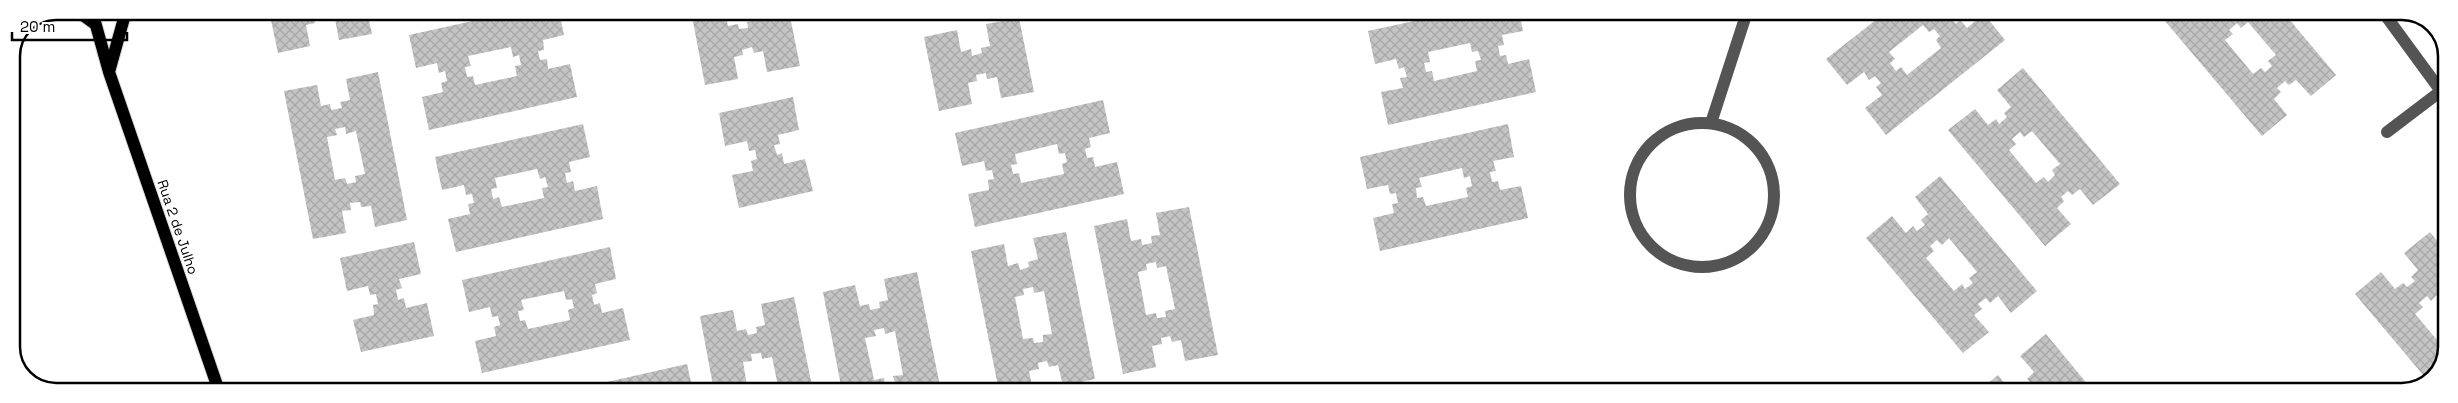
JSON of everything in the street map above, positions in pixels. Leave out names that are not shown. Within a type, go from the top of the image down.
[{"type":"main road","name":"Rua 2 de Julho","points":[[95,20],[109,72],[216,383]]},
{"type":"main road","points":[[109,72],[123,20]]},
{"type":"street","points":[[1711,123],[1744,20]]},
{"type":"street","points":[[2389,20],[2438,87]]},
{"type":"street","points":[[2387,132],[2438,99]]},
{"type":"street","points":[[1711,123],[1735,130],[1754,143],[1768,163],[1774,186],[1774,210],[1765,232],[1750,250],[1729,263],[1706,268],[1682,265],[1661,255],[1643,238],[1633,216],[1630,193],[1635,169],[1647,149],[1665,133],[1688,124],[1711,123]]},
{"type":"building","points":[[271,20],[315,20],[315,23],[306,25],[310,46],[278,53]]},
{"type":"building","points":[[335,20],[369,20],[372,34],[339,40]]},
{"type":"building","points":[[477,20],[561,20],[564,35],[543,40],[544,50],[538,51],[540,60],[547,59],[548,69],[570,64],[577,97],[429,130],[422,97],[443,92],[441,83],[447,81],[445,71],[439,73],[437,63],[416,68],[409,35]],"holes":[[[511,47],[513,57],[519,55],[521,65],[515,66],[517,76],[475,85],[473,76],[467,77],[465,67],[471,66],[468,56]]]},
{"type":"building","points":[[693,20],[727,20],[728,26],[738,24],[739,29],[748,28],[747,22],[757,20],[791,20],[800,66],[767,72],[763,51],[754,53],[752,47],[742,50],[743,55],[734,57],[738,79],[705,85]]},
{"type":"building","points":[[1019,20],[1034,92],[1001,98],[997,77],[987,79],[986,73],[976,75],[977,81],[968,83],[972,104],[939,111],[924,37],[957,30],[961,52],[971,49],[972,56],[982,53],[981,48],[990,46],[986,24]]},
{"type":"building","points":[[1419,20],[1521,20],[1523,31],[1502,35],[1504,45],[1498,46],[1500,56],[1506,55],[1508,64],[1529,59],[1536,92],[1388,125],[1381,92],[1403,88],[1400,78],[1407,77],[1404,67],[1399,69],[1396,59],[1375,64],[1368,31]],"holes":[[[1470,43],[1472,52],[1478,51],[1481,60],[1475,61],[1477,71],[1434,81],[1432,71],[1426,72],[1424,63],[1430,62],[1428,52]]]},
{"type":"building","points":[[1876,20],[1952,20],[1956,24],[1960,20],[1967,28],[1977,20],[1989,20],[2005,40],[1886,135],[1865,108],[1882,95],[1876,87],[1881,83],[1875,76],[1869,80],[1864,72],[1847,85],[1826,59]],"holes":[[[1923,25],[1929,32],[1934,29],[1940,36],[1936,40],[1941,48],[1907,75],[1901,67],[1896,71],[1890,63],[1895,59],[1889,52]]]},
{"type":"building","points":[[2290,20],[2336,75],[2311,96],[2296,80],[2289,85],[2285,81],[2277,88],[2281,92],[2274,99],[2287,115],[2262,136],[2165,21]],"holes":[[[2248,22],[2276,55],[2268,61],[2272,66],[2265,72],[2261,68],[2253,74],[2225,40],[2233,34],[2229,30],[2237,23],[2241,28]]]},
{"type":"building","points":[[2023,68],[2120,184],[2093,205],[2080,189],[2072,195],[2068,191],[2061,197],[2064,201],[2057,208],[2071,224],[2045,246],[1948,130],[1975,109],[1988,125],[1996,119],[1999,124],[2007,117],[2004,113],[2011,107],[1997,90]],"holes":[[[2032,131],[2060,164],[2052,170],[2055,175],[2048,182],[2044,177],[2036,183],[2009,150],[2016,144],[2012,139],[2020,132],[2024,137]]]},
{"type":"building","points":[[378,72],[407,220],[375,227],[371,206],[361,207],[360,202],[350,203],[351,210],[342,211],[346,233],[313,239],[284,91],[317,85],[321,106],[330,104],[331,110],[342,108],[340,102],[350,100],[346,79]],"holes":[[[345,127],[346,134],[356,131],[365,174],[355,176],[356,182],[347,184],[345,178],[335,180],[327,137],[337,135],[335,129]]]},
{"type":"building","points":[[793,97],[799,130],[778,135],[780,144],[774,145],[777,155],[782,153],[784,164],[805,159],[813,191],[739,208],[732,175],[753,171],[751,161],[757,159],[755,150],[749,151],[747,141],[725,146],[719,113]]},
{"type":"building","points":[[1103,100],[1110,133],[1089,138],[1091,147],[1085,149],[1087,158],[1093,157],[1095,167],[1117,162],[1124,194],[975,227],[968,194],[989,190],[988,180],[994,179],[992,170],[986,171],[984,161],[962,166],[955,133]],"holes":[[[1057,144],[1059,154],[1065,153],[1067,162],[1062,164],[1064,174],[1021,183],[1019,173],[1013,174],[1011,165],[1017,164],[1015,154]]]},
{"type":"building","points":[[583,124],[590,157],[569,162],[571,172],[565,173],[567,183],[573,181],[575,191],[597,186],[603,219],[456,252],[448,219],[470,214],[468,204],[474,203],[472,194],[466,195],[464,185],[442,190],[435,157]],"holes":[[[537,169],[540,179],[545,177],[548,187],[542,188],[544,198],[502,207],[499,197],[493,199],[491,189],[497,188],[495,178]]]},
{"type":"building","points":[[1508,124],[1514,157],[1493,161],[1496,171],[1490,172],[1492,182],[1498,181],[1500,190],[1521,186],[1528,218],[1380,251],[1373,218],[1394,213],[1392,204],[1398,203],[1396,193],[1390,194],[1388,185],[1367,189],[1360,157]],"holes":[[[1462,168],[1464,178],[1470,176],[1472,186],[1466,188],[1468,197],[1426,206],[1423,197],[1417,198],[1416,188],[1422,187],[1419,178]]]},
{"type":"building","points":[[1940,176],[2037,291],[2011,313],[1998,296],[1990,303],[1986,298],[1978,304],[1982,309],[1974,315],[1989,332],[1963,353],[1866,238],[1892,216],[1906,233],[1913,226],[1917,231],[1925,225],[1921,220],[1928,214],[1915,197]],"holes":[[[1949,238],[1977,272],[1969,278],[1973,283],[1965,289],[1962,284],[1954,291],[1926,258],[1934,251],[1930,246],[1937,240],[1942,245]]]},
{"type":"building","points":[[1189,207],[1218,355],[1185,361],[1181,340],[1172,342],[1170,336],[1161,338],[1162,344],[1152,346],[1156,367],[1123,374],[1094,226],[1127,219],[1131,241],[1141,239],[1142,245],[1152,243],[1151,236],[1160,235],[1156,213]],"holes":[[[1156,262],[1157,268],[1166,266],[1175,309],[1165,311],[1166,317],[1157,318],[1156,313],[1146,315],[1138,272],[1147,270],[1146,264]]]},
{"type":"building","points":[[1066,232],[1095,379],[1077,383],[1062,383],[1058,365],[1049,367],[1047,361],[1038,363],[1039,369],[1029,371],[1031,383],[997,383],[971,251],[1004,244],[1008,266],[1018,263],[1020,270],[1029,267],[1028,262],[1038,259],[1033,238]],"holes":[[[1033,287],[1034,293],[1044,291],[1052,334],[1043,335],[1043,342],[1034,343],[1033,338],[1023,339],[1015,297],[1024,295],[1023,289]]]},
{"type":"building","points":[[2430,232],[2438,242],[2438,294],[2431,301],[2427,296],[2419,303],[2423,307],[2415,314],[2438,341],[2437,356],[2430,369],[2424,376],[2355,294],[2381,272],[2395,289],[2403,283],[2407,287],[2415,281],[2411,277],[2418,270],[2404,253]]},
{"type":"building","points":[[414,242],[421,274],[399,279],[402,288],[396,290],[398,300],[404,298],[406,308],[427,303],[434,336],[361,352],[353,320],[374,315],[373,305],[378,304],[376,294],[370,295],[368,286],[347,291],[340,258]]},
{"type":"building","points":[[610,247],[616,279],[595,284],[597,293],[592,295],[594,305],[600,303],[602,313],[623,308],[630,340],[482,373],[475,341],[496,336],[494,327],[500,325],[498,316],[492,317],[490,307],[469,312],[462,280]],"holes":[[[564,291],[566,300],[572,299],[574,308],[568,310],[570,320],[528,329],[525,320],[520,321],[518,311],[524,310],[521,300]]]},
{"type":"building","points":[[917,272],[939,383],[890,383],[895,382],[893,376],[903,375],[895,331],[885,334],[884,328],[874,330],[876,336],[865,338],[874,380],[884,378],[885,383],[840,383],[823,292],[855,285],[860,306],[869,304],[870,310],[880,308],[879,302],[888,300],[884,279]]},
{"type":"building","points":[[794,297],[811,383],[777,383],[772,357],[762,359],[761,353],[751,354],[752,361],[743,362],[747,383],[713,383],[700,316],[733,310],[737,331],[746,329],[748,335],[757,333],[756,327],[765,325],[761,304]]},
{"type":"building","points":[[2046,334],[2087,383],[2031,383],[2027,379],[2034,372],[2020,356]]},
{"type":"building","points":[[687,364],[691,383],[603,383]]},
{"type":"building","points":[[1998,375],[2004,383],[1988,383]]}]
